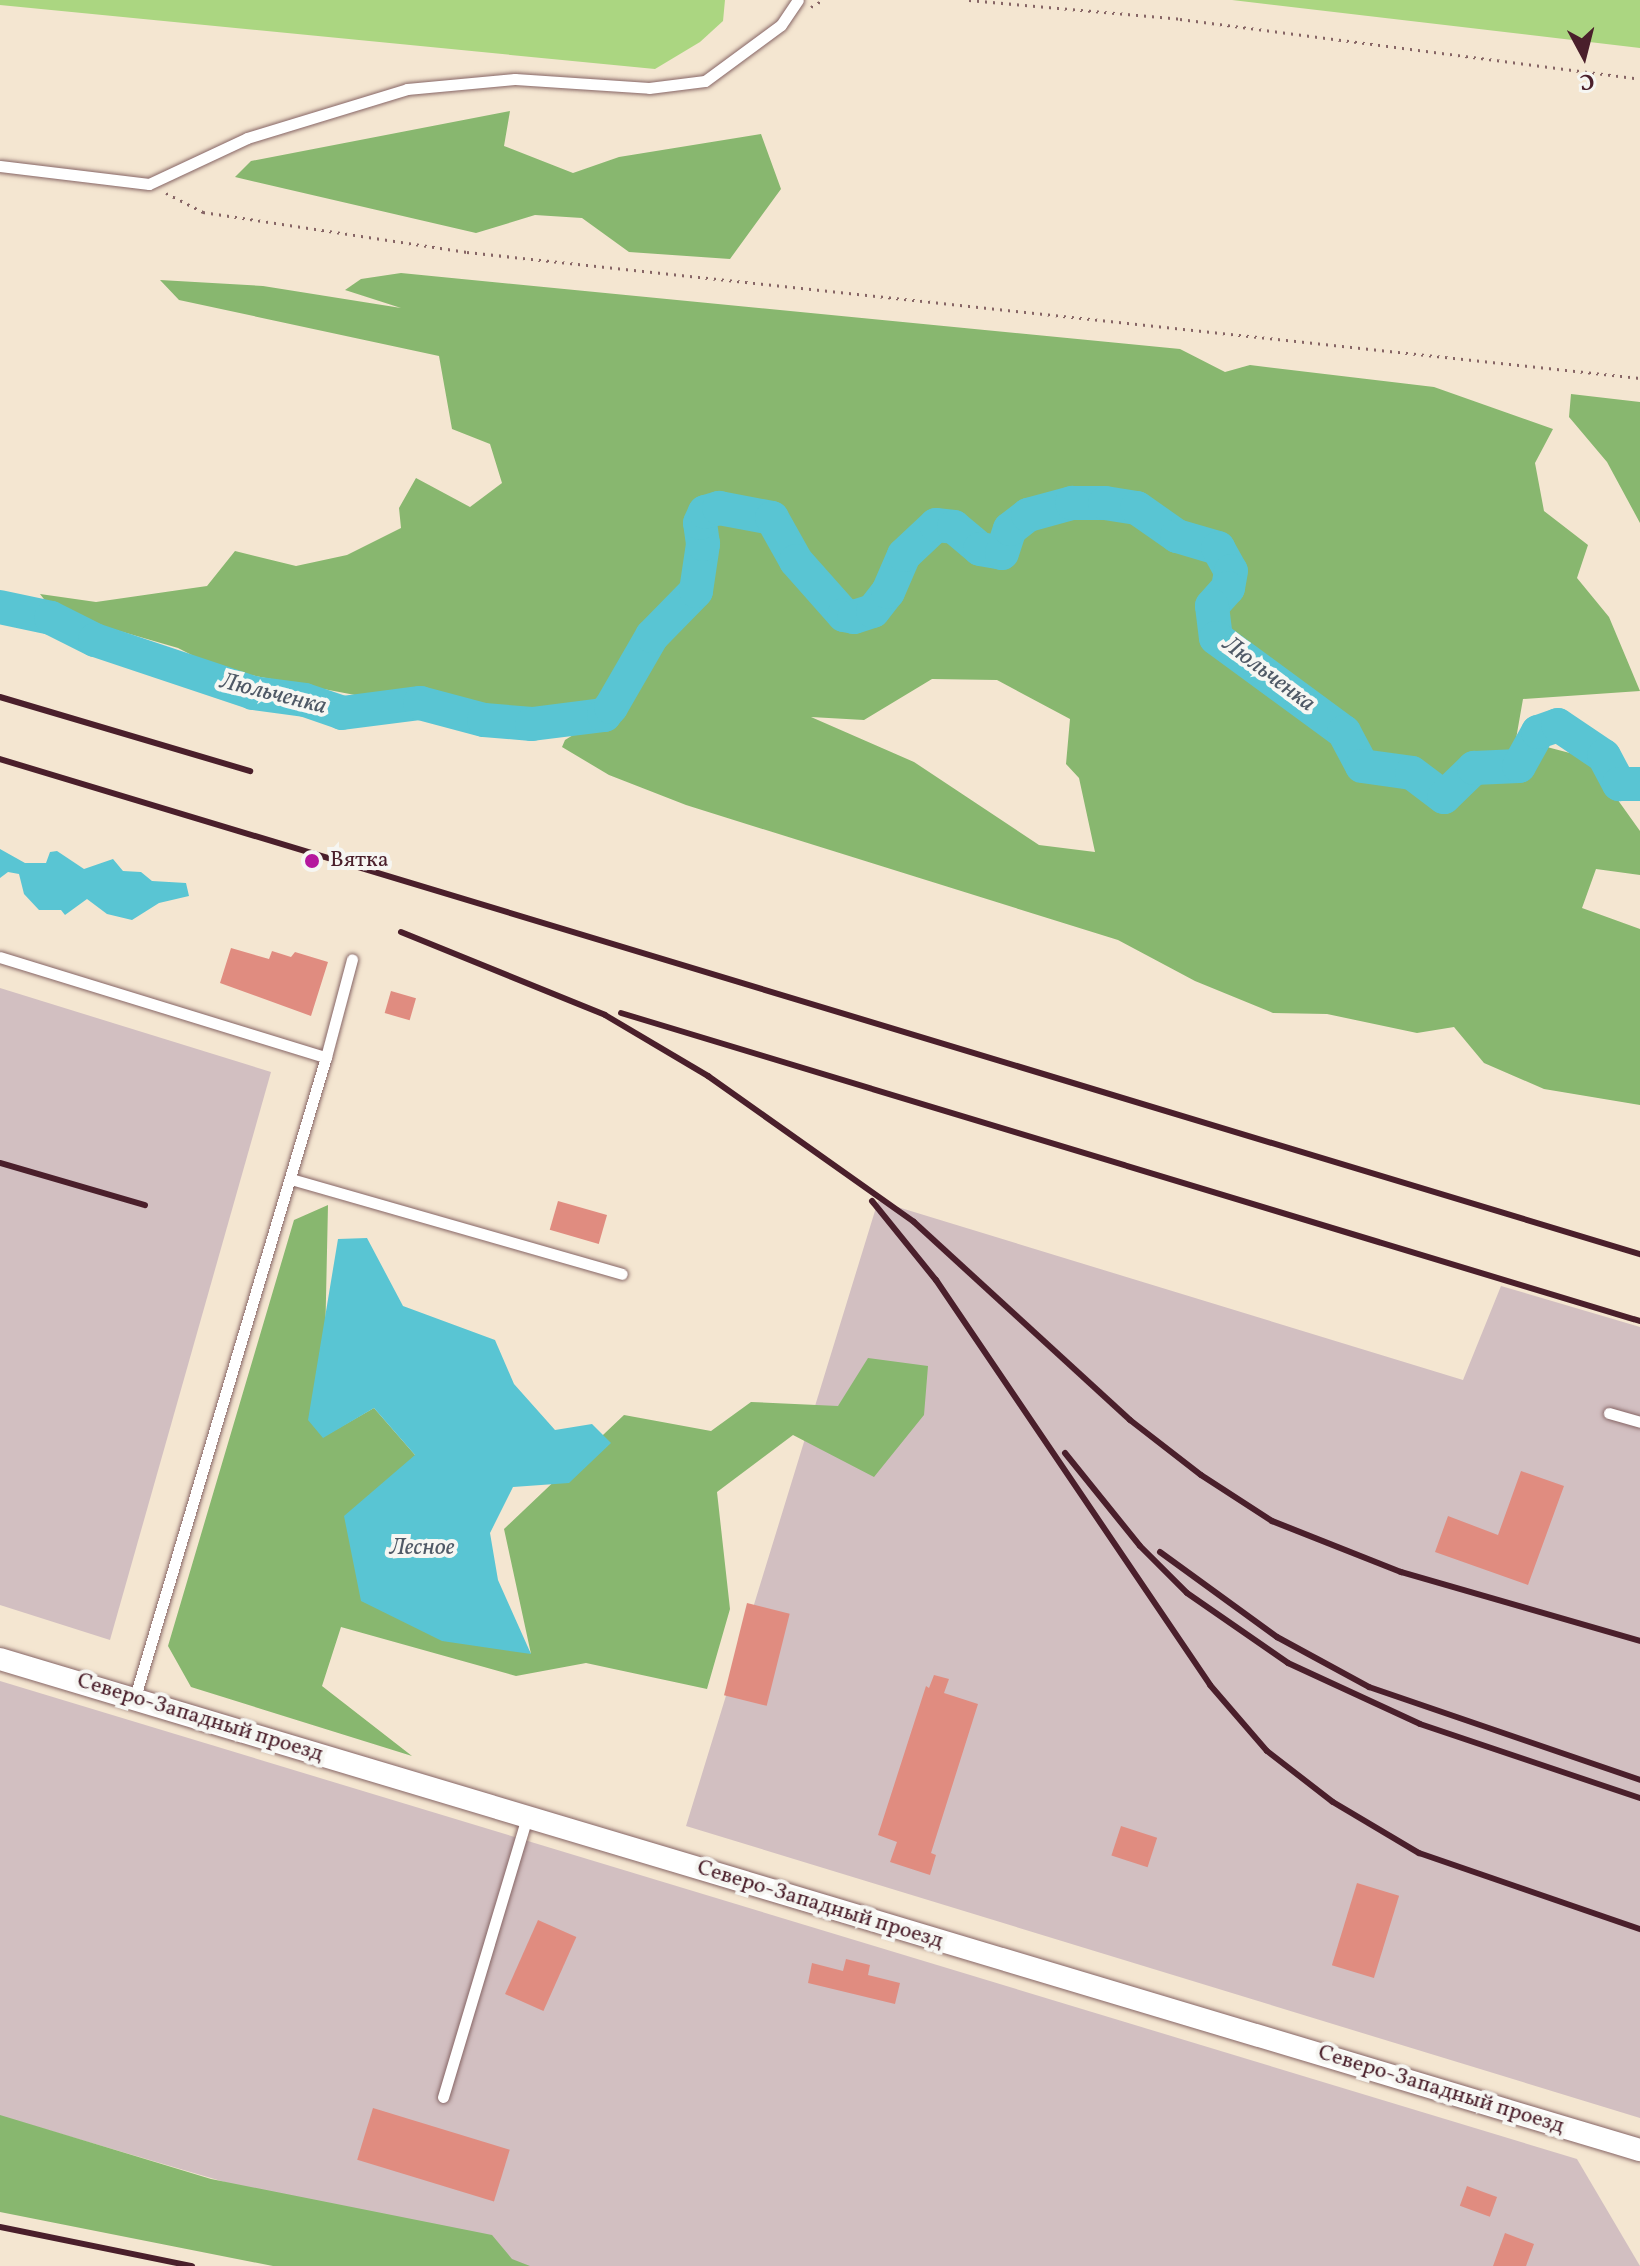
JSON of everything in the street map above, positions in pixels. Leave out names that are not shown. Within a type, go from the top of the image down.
[{"type":"street","name":"Северо-Западный проезд","points":[[0,1659],[1640,2150]]},
{"type":"lane","points":[[0,166],[149,184],[247,138],[407,89],[515,79],[649,88],[705,81],[781,25],[798,0]]},
{"type":"lane","points":[[0,957],[326,1057]]},
{"type":"lane","points":[[135,1697],[291,1179],[352,959]]},
{"type":"lane","points":[[291,1179],[622,1274]]},
{"type":"lane","points":[[1609,1413],[1640,1422]]},
{"type":"lane","points":[[443,2097],[527,1817]]},
{"type":"path","points":[[969,0],[1180,19],[1640,79]]},
{"type":"path","points":[[149,184],[203,212],[452,250],[1640,378]]},
{"type":"shaded area","points":[[0,988],[271,1072],[110,1640],[0,1605]]},
{"type":"shaded area","points":[[878,1201],[1463,1380],[1501,1286],[1640,1327],[1640,2118],[686,1826]]},
{"type":"shaded area","points":[[0,1681],[1577,2159],[1640,2266],[511,2266],[0,2116]]},
{"type":"green space","points":[[0,0],[725,0],[723,21],[700,42],[655,69],[0,5]]},
{"type":"green space","points":[[1232,0],[1640,0],[1640,48]]},
{"type":"green space","points":[[510,111],[504,146],[573,173],[619,157],[761,134],[781,189],[730,259],[629,252],[582,218],[535,215],[476,233],[235,177],[251,161]]},
{"type":"green space","points":[[401,273],[1180,349],[1225,372],[1250,365],[1434,387],[1553,429],[1535,463],[1544,511],[1588,545],[1577,578],[1609,617],[1640,691],[1523,699],[1516,739],[1608,763],[1615,796],[1640,831],[1640,875],[1596,869],[1582,908],[1640,929],[1640,1105],[1544,1089],[1484,1063],[1454,1027],[1417,1033],[1327,1014],[1273,1013],[1195,981],[1118,940],[686,805],[609,775],[562,747],[565,740],[591,724],[588,714],[574,707],[502,709],[355,695],[219,669],[178,648],[54,612],[40,594],[96,602],[207,586],[235,551],[296,566],[347,555],[401,528],[399,508],[416,478],[470,507],[502,483],[490,444],[452,429],[439,356],[179,300],[160,280],[263,286],[401,308],[345,290],[361,279]],"holes":[[[932,679],[997,680],[1070,719],[1066,764],[1079,778],[1095,852],[1039,845],[914,762],[811,717],[864,720]]]},
{"type":"green space","points":[[1571,394],[1640,402],[1640,523],[1607,462],[1569,417]]},
{"type":"green space","points":[[328,1205],[323,1437],[374,1408],[415,1455],[531,1654],[504,1529],[624,1415],[711,1431],[751,1402],[838,1406],[868,1358],[928,1366],[924,1415],[874,1477],[793,1435],[717,1492],[730,1609],[707,1689],[586,1663],[516,1676],[341,1627],[322,1686],[412,1756],[191,1687],[168,1646],[294,1220]]},
{"type":"green space","points":[[0,2115],[211,2179],[492,2235],[512,2259],[530,2266],[273,2266],[0,2212]]},
{"type":"water","points":[[0,849],[25,863],[46,863],[50,852],[57,851],[84,869],[113,859],[123,871],[141,872],[152,881],[186,883],[189,896],[159,903],[132,920],[107,914],[87,899],[65,915],[61,910],[39,910],[24,894],[19,874],[8,872],[0,878]]},
{"type":"water","name":"Лесное","points":[[367,1238],[403,1306],[495,1340],[514,1384],[555,1430],[592,1424],[611,1443],[569,1483],[513,1487],[490,1533],[498,1580],[531,1654],[442,1641],[361,1601],[344,1516],[415,1455],[374,1408],[323,1438],[308,1420],[338,1239]]},
{"type":"building","points":[[231,948],[269,959],[272,951],[291,957],[295,952],[328,962],[311,1016],[220,983]]},
{"type":"building","points":[[391,991],[416,998],[410,1020],[385,1013]]},
{"type":"building","points":[[558,1201],[607,1215],[599,1244],[550,1230]]},
{"type":"building","points":[[1521,1471],[1564,1486],[1528,1585],[1435,1552],[1448,1516],[1498,1535]]},
{"type":"building","points":[[747,1603],[790,1614],[767,1706],[724,1695]]},
{"type":"building","points":[[934,1675],[949,1679],[944,1693],[978,1704],[931,1853],[936,1855],[930,1875],[890,1862],[897,1842],[878,1835],[926,1686],[929,1688]]},
{"type":"building","points":[[1121,1826],[1157,1838],[1148,1867],[1111,1855]]},
{"type":"building","points":[[1357,1883],[1399,1896],[1374,1978],[1332,1965]]},
{"type":"building","points":[[538,1920],[576,1937],[543,2011],[505,1994]]},
{"type":"building","points":[[846,1959],[870,1965],[868,1975],[900,1983],[895,2004],[808,1983],[812,1963],[843,1971]]},
{"type":"building","points":[[373,2108],[510,2150],[494,2201],[357,2160]]},
{"type":"building","points":[[1467,2186],[1497,2197],[1490,2217],[1460,2206]]},
{"type":"building","points":[[1505,2233],[1534,2244],[1526,2266],[1493,2266]]},
{"type":"waterway","name":"Люльченка","points":[[0,607],[51,618],[95,640],[253,693],[305,700],[342,713],[420,703],[484,720],[532,724],[604,715],[611,707],[652,636],[696,591],[703,544],[700,523],[705,512],[719,508],[772,518],[796,561],[844,615],[854,617],[873,611],[888,592],[904,555],[936,525],[954,527],[980,549],[1002,553],[1010,529],[1028,515],[1072,503],[1105,503],[1137,508],[1177,536],[1218,548],[1231,571],[1228,588],[1212,606],[1216,638],[1344,732],[1362,766],[1412,773],[1444,797],[1474,768],[1519,766],[1538,732],[1558,725],[1604,756],[1619,784],[1640,784]]},
{"type":"railway","points":[[0,697],[250,771]]},
{"type":"railway","points":[[0,759],[1640,1254]]},
{"type":"railway","points":[[401,932],[605,1015],[708,1076],[914,1222],[1130,1420],[1201,1475],[1272,1521],[1401,1572],[1640,1641]]},
{"type":"railway","points":[[621,1013],[1640,1321]]},
{"type":"railway","points":[[0,1163],[145,1205]]},
{"type":"railway","points":[[872,1201],[936,1280],[1210,1685],[1267,1751],[1333,1802],[1419,1853],[1640,1929]]},
{"type":"railway","points":[[1065,1453],[1140,1546],[1187,1593],[1288,1663],[1420,1724],[1640,1798]]},
{"type":"railway","points":[[1160,1552],[1277,1637],[1369,1687],[1640,1780]]},
{"type":"railway","points":[[0,2227],[192,2266]]},
{"type":"place","name":"Вятка","points":[[312,861]]}]
